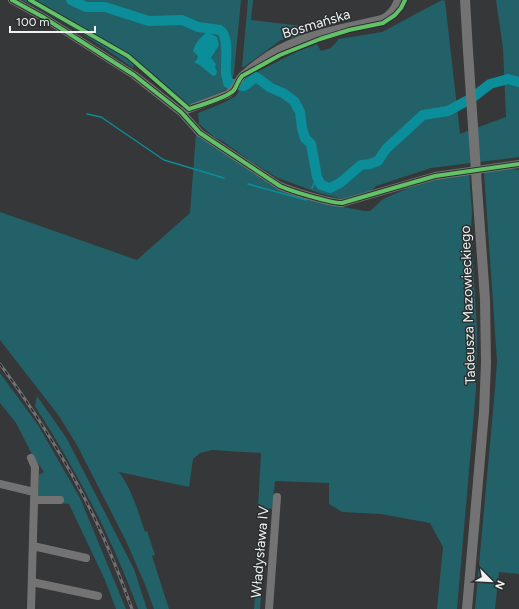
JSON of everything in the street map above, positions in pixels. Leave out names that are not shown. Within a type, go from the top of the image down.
[{"type":"main road","name":"Tadeusza Mazowieckiego","points":[[464,0],[485,299],[486,372],[484,417],[467,609]]},
{"type":"street","points":[[12,0],[50,21],[121,66],[181,112],[200,133],[280,186],[333,202],[345,202],[432,177],[519,164]]},
{"type":"street","name":"Bosmańska","points":[[181,112],[228,94],[234,90],[238,80],[242,76],[278,50],[294,43],[388,16],[396,6],[398,0]]},
{"type":"street","points":[[31,458],[35,467],[31,609]]},
{"type":"street","points":[[0,484],[34,496],[60,500]]},
{"type":"street","name":"Władysława IV","points":[[269,609],[278,497]]},
{"type":"street","points":[[33,546],[86,558]]},
{"type":"street","points":[[32,582],[98,596]]},
{"type":"shaded area","points":[[22,0],[29,0],[128,57],[135,63],[133,68],[79,32]]},
{"type":"shaded area","points":[[32,0],[241,0],[234,73],[230,88],[187,106],[129,56]]},
{"type":"shaded area","points":[[248,0],[253,0],[251,20],[301,26],[300,36],[281,40],[242,67]]},
{"type":"shaded area","points":[[442,0],[445,1],[460,134],[506,117],[503,48],[496,0],[519,0],[519,157],[431,168],[376,186],[372,191],[342,199],[319,193],[278,178],[214,137],[199,124],[198,113],[236,96],[243,83],[257,72],[296,52],[317,44],[321,51],[331,48],[339,39],[382,32]]},
{"type":"shaded area","points":[[207,32],[217,37],[219,45],[211,58],[216,64],[215,68],[217,71],[216,75],[213,76],[194,62],[197,60],[198,56],[193,51],[194,48],[198,41]]},
{"type":"shaded area","points":[[196,134],[240,163],[319,202],[364,211],[370,211],[383,199],[434,177],[469,172],[472,211],[471,230],[466,230],[466,234],[471,234],[477,330],[476,390],[457,609],[437,609],[443,547],[430,523],[381,514],[342,512],[329,504],[329,483],[275,481],[272,509],[258,508],[261,453],[212,450],[200,453],[193,459],[189,487],[119,472],[131,493],[145,532],[147,531],[155,555],[152,556],[169,609],[154,609],[126,541],[78,447],[59,416],[0,340],[0,212],[137,260],[190,213]]},
{"type":"shaded area","points":[[505,168],[519,170],[519,574],[499,572],[495,609],[475,609],[497,361],[484,172]]},
{"type":"shaded area","points":[[0,373],[38,425],[80,498],[126,609],[116,609],[105,580],[69,504],[57,503],[38,497],[39,475],[44,472],[33,456],[16,423],[0,403]]},
{"type":"shaded area","points":[[37,396],[67,439],[134,569],[147,609],[138,609],[117,556],[92,504],[79,479],[35,406]]},
{"type":"shaded area","points":[[255,596],[261,596],[260,609],[254,609]]},
{"type":"waterway","points":[[71,0],[86,7],[105,7],[149,21],[182,20],[198,27],[220,30],[223,33],[226,44],[226,73],[228,83],[244,86],[256,77],[271,88],[283,93],[294,101],[300,112],[305,138],[311,144],[317,177],[321,185],[330,188],[340,183],[361,165],[378,161],[386,149],[423,115],[448,111],[472,98],[490,84],[508,79],[519,82]]},
{"type":"waterway","points":[[87,114],[101,117],[164,160],[224,178]]},
{"type":"waterway","points":[[312,188],[317,177]]},
{"type":"waterway","points":[[248,184],[306,200],[307,199]]},
{"type":"railway","points":[[0,364],[39,420],[85,499],[105,541],[132,609]]},
{"type":"cycle path","points":[[12,0],[43,17],[134,75],[181,112],[200,133],[280,186],[301,194],[342,203],[435,176],[519,164]]},
{"type":"cycle path","points":[[30,0],[128,56],[189,109],[226,96],[234,90],[242,76],[280,55],[320,39],[349,30],[383,23],[395,15],[405,0]]}]
